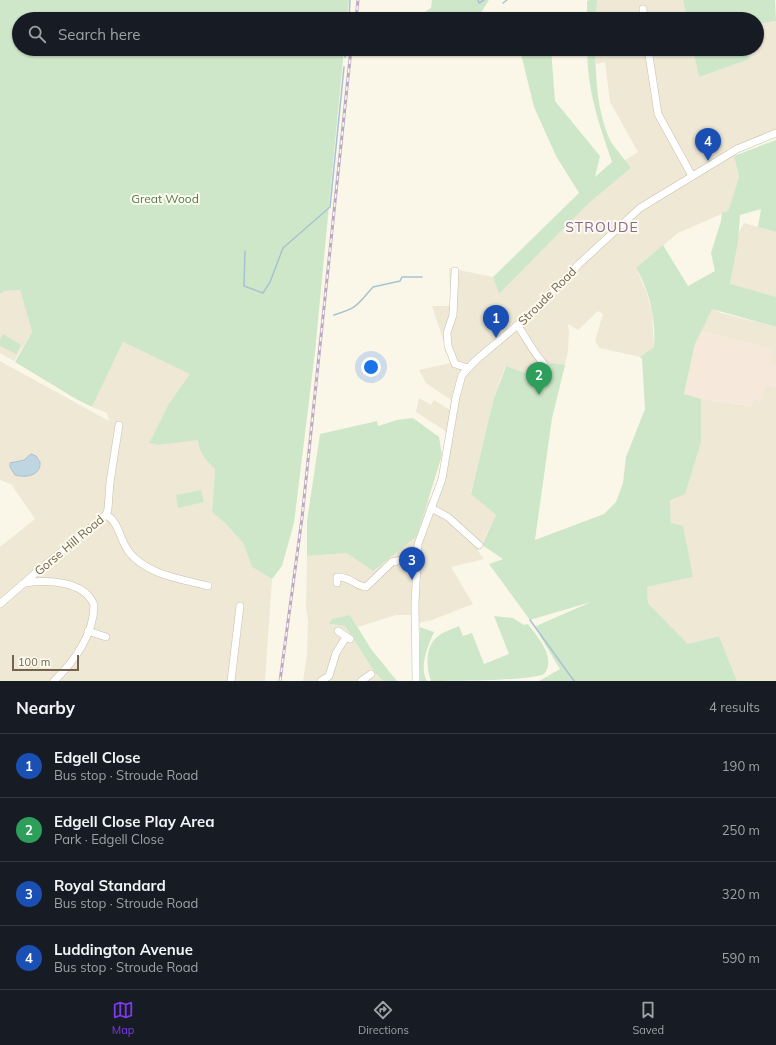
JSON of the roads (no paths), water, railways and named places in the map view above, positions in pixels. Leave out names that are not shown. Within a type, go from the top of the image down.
[{"type":"street","points":[[649,56],[658,114],[692,176]]},
{"type":"street","name":"Stroude Road","points":[[416,681],[415,604],[417,560],[421,534],[442,479],[456,397],[462,375],[468,368],[518,326],[549,297],[579,264],[640,208],[737,149],[776,133]]},
{"type":"street","points":[[455,271],[453,315],[447,334],[448,346],[453,362],[462,375]]},
{"type":"street","points":[[518,326],[532,351],[544,364]]},
{"type":"street","points":[[457,366],[468,368]]},
{"type":"street","name":"Gorse Hill Road","points":[[0,604],[106,515],[118,425]]},
{"type":"street","points":[[431,508],[448,518],[479,545]]},
{"type":"street","points":[[106,515],[112,519],[127,550],[139,561],[167,575],[208,586]]},
{"type":"street","points":[[336,583],[336,577],[347,578],[360,586],[366,587],[392,562],[417,560]]},
{"type":"street","points":[[25,583],[53,582],[71,586],[86,594],[94,605],[88,631],[75,657],[54,681]]},
{"type":"street","points":[[231,681],[240,606]]},
{"type":"street","points":[[88,631],[106,637]]},
{"type":"street","points":[[322,681],[332,679],[336,653],[348,638],[338,631]]},
{"type":"street","points":[[361,681],[371,674]]},
{"type":"water","points":[[31,454],[36,456],[40,462],[40,467],[38,470],[32,475],[28,476],[15,475],[10,467],[10,463],[24,460]]},
{"type":"waterway","points":[[349,12],[350,0]]},
{"type":"waterway","points":[[478,0],[479,3],[484,0]]},
{"type":"waterway","points":[[503,3],[507,0]]},
{"type":"waterway","points":[[245,251],[244,286],[263,293],[270,282],[283,248],[330,207],[344,67]]},
{"type":"waterway","points":[[334,315],[357,305],[373,287],[400,281],[402,277],[422,277]]},
{"type":"waterway","points":[[530,620],[574,681]]},
{"type":"railway","points":[[357,12],[358,0]]},
{"type":"railway","points":[[280,681],[302,518],[350,56]]},
{"type":"place","name":"Luddington Avenue","points":[[708,161]]},
{"type":"place","name":"Edgell Close","points":[[496,338]]},
{"type":"place","name":"Edgell Close Play Area","points":[[539,395]]},
{"type":"place","name":"Royal Standard","points":[[412,580]]},
{"type":"district","name":"STROUDE","points":[[602,227]]},
{"type":"park label","name":"Great Wood","points":[[165,198]]}]
